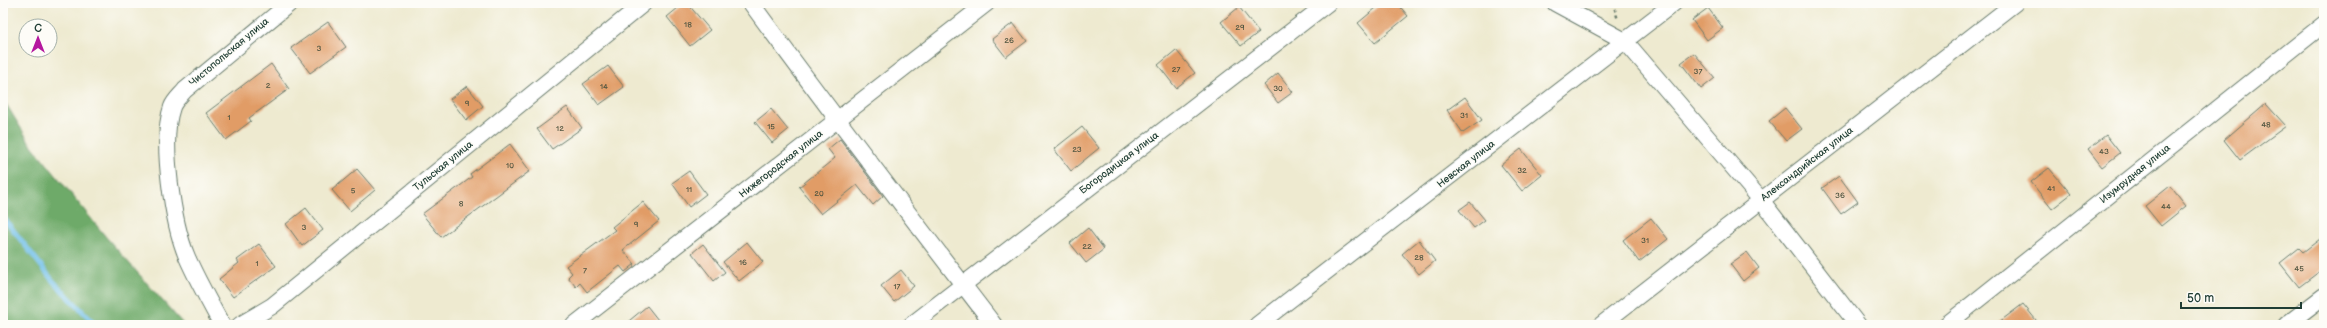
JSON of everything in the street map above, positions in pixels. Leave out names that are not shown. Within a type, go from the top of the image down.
[{"type":"street","name":"Чистопольская улица","points":[[222,325],[187,257],[176,221],[168,155],[168,125],[172,105],[185,90],[290,3]]},
{"type":"street","name":"Тульская улица","points":[[240,325],[272,306],[644,3]]},
{"type":"street","points":[[751,3],[836,121],[873,164],[994,325]]},
{"type":"street","name":"Нижегородская улица","points":[[574,325],[987,3]]},
{"type":"street","name":"Богородицкая улица","points":[[911,325],[962,284],[1328,3]]},
{"type":"street","points":[[1555,3],[1625,41],[1761,200],[1858,325]]},
{"type":"street","name":"Невская улица","points":[[1257,325],[1674,3]]},
{"type":"street","name":"Александрийская улица","points":[[1601,325],[2015,3]]},
{"type":"street","name":"Изумрудная улица","points":[[1946,325],[2324,24]]},
{"type":"street","points":[[2286,325],[2324,296]]},
{"type":"green space","points":[[3,99],[30,143],[106,237],[184,325],[3,325]]},
{"type":"building","points":[[684,3],[687,3],[710,30],[690,46],[667,17]]},
{"type":"building","points":[[1382,3],[1397,3],[1408,16],[1375,43],[1358,23]]},
{"type":"building","points":[[1239,7],[1259,32],[1241,46],[1221,22]]},
{"type":"building","points":[[1708,8],[1723,28],[1707,40],[1692,20]]},
{"type":"building","points":[[328,22],[346,47],[310,73],[291,48]]},
{"type":"building","points":[[1013,23],[1027,41],[1006,57],[992,39]]},
{"type":"building","points":[[1176,50],[1195,73],[1176,88],[1158,65]]},
{"type":"building","points":[[1694,53],[1715,78],[1701,89],[1681,63]]},
{"type":"building","points":[[271,64],[289,89],[249,118],[251,121],[226,140],[206,113]]},
{"type":"building","points":[[608,66],[624,87],[599,105],[583,84]]},
{"type":"building","points":[[1278,73],[1293,92],[1278,103],[1264,85]]},
{"type":"building","points":[[467,86],[483,106],[466,120],[450,99]]},
{"type":"building","points":[[1465,97],[1482,120],[1463,133],[1447,110]]},
{"type":"building","points":[[2266,104],[2286,126],[2240,160],[2224,140]]},
{"type":"building","points":[[567,107],[582,128],[552,149],[537,129]]},
{"type":"building","points":[[1785,108],[1802,129],[1786,141],[1769,121]]},
{"type":"building","points":[[771,109],[788,130],[772,143],[755,122]]},
{"type":"building","points":[[1082,127],[1099,148],[1071,171],[1054,149]]},
{"type":"building","points":[[2106,135],[2120,153],[2102,167],[2088,149]]},
{"type":"building","points":[[840,139],[883,196],[873,205],[857,185],[821,214],[799,187],[835,158],[828,149]]},
{"type":"building","points":[[510,144],[530,171],[441,237],[422,214],[472,177],[470,174]]},
{"type":"building","points":[[1521,149],[1542,175],[1522,191],[1501,165]]},
{"type":"building","points":[[2049,168],[2071,194],[2052,209],[2031,182]]},
{"type":"building","points":[[357,169],[375,190],[350,211],[332,190]]},
{"type":"building","points":[[689,171],[706,194],[689,207],[672,183]]},
{"type":"building","points":[[1839,176],[1858,202],[1841,214],[1822,188]]},
{"type":"building","points":[[2170,186],[2186,206],[2161,226],[2145,206]]},
{"type":"building","points":[[643,202],[659,221],[623,250],[635,264],[625,272],[620,266],[587,292],[580,283],[576,287],[568,277],[572,273],[566,266],[615,230],[612,227]]},
{"type":"building","points":[[1470,202],[1485,220],[1474,228],[1459,210]]},
{"type":"building","points":[[306,208],[323,230],[302,246],[286,224]]},
{"type":"building","points":[[1651,218],[1668,239],[1639,262],[1623,240]]},
{"type":"building","points":[[1088,228],[1104,249],[1086,263],[1070,243]]},
{"type":"building","points":[[2324,236],[2324,268],[2299,287],[2280,263],[2299,248],[2303,252]]},
{"type":"building","points":[[1419,240],[1435,261],[1419,274],[1402,254]]},
{"type":"building","points":[[747,242],[763,262],[739,281],[723,262]]},
{"type":"building","points":[[259,244],[276,266],[233,297],[219,279],[239,263],[237,260]]},
{"type":"building","points":[[703,244],[725,272],[714,281],[692,253]]},
{"type":"building","points":[[1747,252],[1759,268],[1743,281],[1730,264]]},
{"type":"building","points":[[901,270],[914,286],[894,302],[881,286]]},
{"type":"building","points":[[2023,304],[2040,325],[1995,325]]},
{"type":"building","points":[[647,306],[662,325],[624,325]]},
{"type":"waterway","points":[[3,217],[53,281],[96,325]]}]
